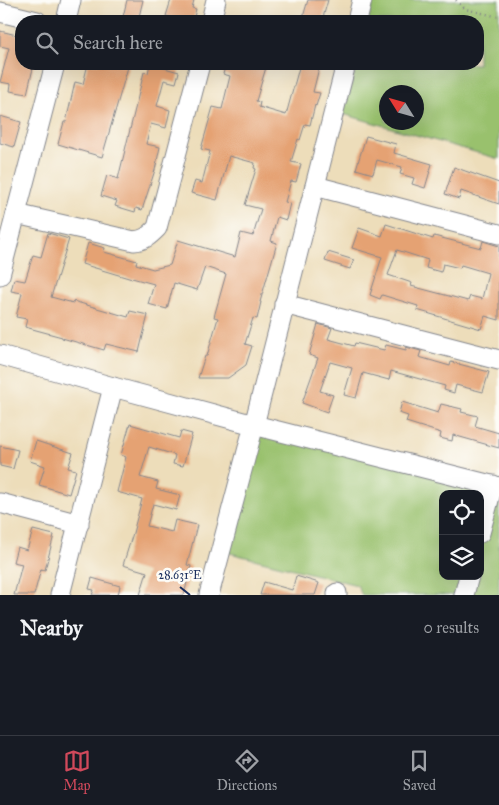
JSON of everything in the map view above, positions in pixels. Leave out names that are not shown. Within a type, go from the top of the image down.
[{"type":"street","points":[[67,15],[71,0]]},
{"type":"street","points":[[212,15],[216,0]]},
{"type":"street","points":[[358,15],[362,0]]},
{"type":"street","points":[[0,12],[15,16]]},
{"type":"street","points":[[0,275],[53,70]]},
{"type":"street","points":[[16,214],[134,241],[142,240],[151,234],[157,228],[198,70]]},
{"type":"street","points":[[209,595],[344,70]]},
{"type":"street","points":[[315,186],[499,234]]},
{"type":"street","points":[[284,304],[499,360]]},
{"type":"street","points":[[0,354],[254,425],[496,486],[484,521]]},
{"type":"street","points":[[60,595],[113,387]]},
{"type":"street","points":[[0,503],[79,524]]},
{"type":"street","points":[[464,595],[468,580]]},
{"type":"path","points":[[456,0],[465,9],[499,17]]},
{"type":"green space","points":[[374,0],[499,0],[499,159],[398,130],[424,130],[424,85],[379,85],[379,124],[343,114],[355,70],[484,70],[484,15],[370,15]]},
{"type":"green space","points":[[267,432],[488,487],[484,502],[484,490],[439,490],[439,580],[464,580],[460,595],[362,595],[357,585],[226,552],[257,440]]},
{"type":"green space","points":[[496,491],[499,492],[499,595],[470,595],[474,580],[484,580],[484,539]]},
{"type":"building","points":[[127,0],[143,0],[139,15],[123,15]]},
{"type":"building","points":[[171,0],[194,0],[192,8],[196,9],[194,15],[166,15]]},
{"type":"building","points":[[308,0],[328,0],[324,15],[304,15]]},
{"type":"building","points":[[0,31],[15,35],[15,70],[33,70],[27,94],[10,91],[11,84],[0,82],[9,48],[0,46]]},
{"type":"building","points":[[86,70],[127,70],[102,157],[58,144],[64,122],[66,122],[75,82],[83,84]]},
{"type":"building","points":[[149,70],[172,70],[179,72],[176,83],[164,80],[157,106],[170,110],[166,128],[151,124],[146,144],[160,147],[155,170],[142,210],[136,208],[135,212],[115,206],[117,201],[101,196],[107,175],[118,179],[144,72],[148,73]]},
{"type":"building","points":[[224,70],[265,70],[256,101],[260,102],[259,107],[286,115],[298,70],[318,70],[313,92],[320,93],[310,125],[305,124],[291,162],[301,164],[296,182],[291,181],[285,202],[290,203],[286,220],[277,217],[271,241],[277,243],[257,319],[253,318],[245,344],[252,346],[246,365],[228,378],[198,378],[205,356],[207,356],[218,318],[214,317],[226,274],[205,267],[197,290],[174,283],[167,309],[148,304],[154,284],[82,264],[88,243],[105,248],[104,252],[137,261],[136,264],[153,269],[170,265],[178,240],[235,257],[241,233],[253,236],[261,209],[245,205],[256,169],[254,168],[255,163],[229,156],[217,200],[191,193],[195,181],[202,183],[210,151],[201,149],[213,107],[222,109],[230,76],[223,74]]},
{"type":"building","points":[[0,116],[21,122],[14,147],[0,143]]},
{"type":"building","points":[[366,136],[396,144],[394,153],[432,164],[425,188],[412,184],[414,178],[400,174],[402,167],[377,160],[373,174],[356,169]]},
{"type":"building","points":[[454,167],[499,183],[499,204],[461,191],[459,199],[445,194]]},
{"type":"building","points":[[386,224],[433,239],[434,236],[481,248],[483,241],[499,246],[499,320],[485,316],[481,329],[417,310],[418,306],[382,295],[380,299],[370,295],[382,257],[352,248],[359,228],[382,236]],"holes":[[[397,250],[428,260],[426,268],[441,272],[443,264],[460,268],[461,265],[488,273],[482,299],[470,296],[468,301],[411,286],[412,283],[388,275]]]},
{"type":"building","points":[[48,233],[69,239],[51,297],[73,303],[73,301],[128,317],[130,311],[148,315],[139,352],[106,344],[104,350],[25,327],[27,319],[16,317],[22,293],[11,291],[14,279],[25,281],[33,255],[41,257]]},
{"type":"building","points":[[328,252],[354,260],[350,269],[325,261]]},
{"type":"building","points":[[318,324],[332,328],[328,339],[354,346],[355,343],[384,350],[386,345],[406,350],[406,347],[421,351],[419,357],[450,366],[451,362],[489,372],[483,392],[456,385],[454,393],[444,390],[445,386],[391,371],[389,380],[363,373],[356,398],[344,395],[352,368],[330,362],[320,391],[333,395],[327,412],[302,403],[318,358],[309,355]]},
{"type":"building","points":[[402,402],[438,413],[441,404],[462,409],[461,412],[478,416],[475,426],[499,433],[499,448],[453,435],[452,441],[440,438],[441,433],[406,422],[408,416],[399,413]]},
{"type":"building","points":[[130,424],[179,438],[181,431],[192,434],[183,466],[173,464],[175,455],[149,447],[140,477],[158,482],[156,489],[180,495],[176,510],[153,504],[147,526],[172,532],[175,520],[197,525],[187,565],[191,566],[184,595],[140,595],[147,572],[123,565],[142,499],[117,492],[126,457],[121,455]]},
{"type":"building","points":[[36,441],[73,453],[68,468],[76,470],[69,494],[39,485],[45,466],[30,461]]},
{"type":"building","points":[[0,446],[18,450],[13,469],[0,466]]},
{"type":"building","points":[[33,530],[54,535],[45,570],[41,569],[34,595],[14,595],[22,564],[13,562],[17,547],[27,550]]},
{"type":"building","points":[[296,576],[319,583],[315,595],[260,595],[264,582],[292,590]]},
{"type":"building","points":[[92,578],[120,586],[118,595],[92,595],[94,590],[89,589]]}]
